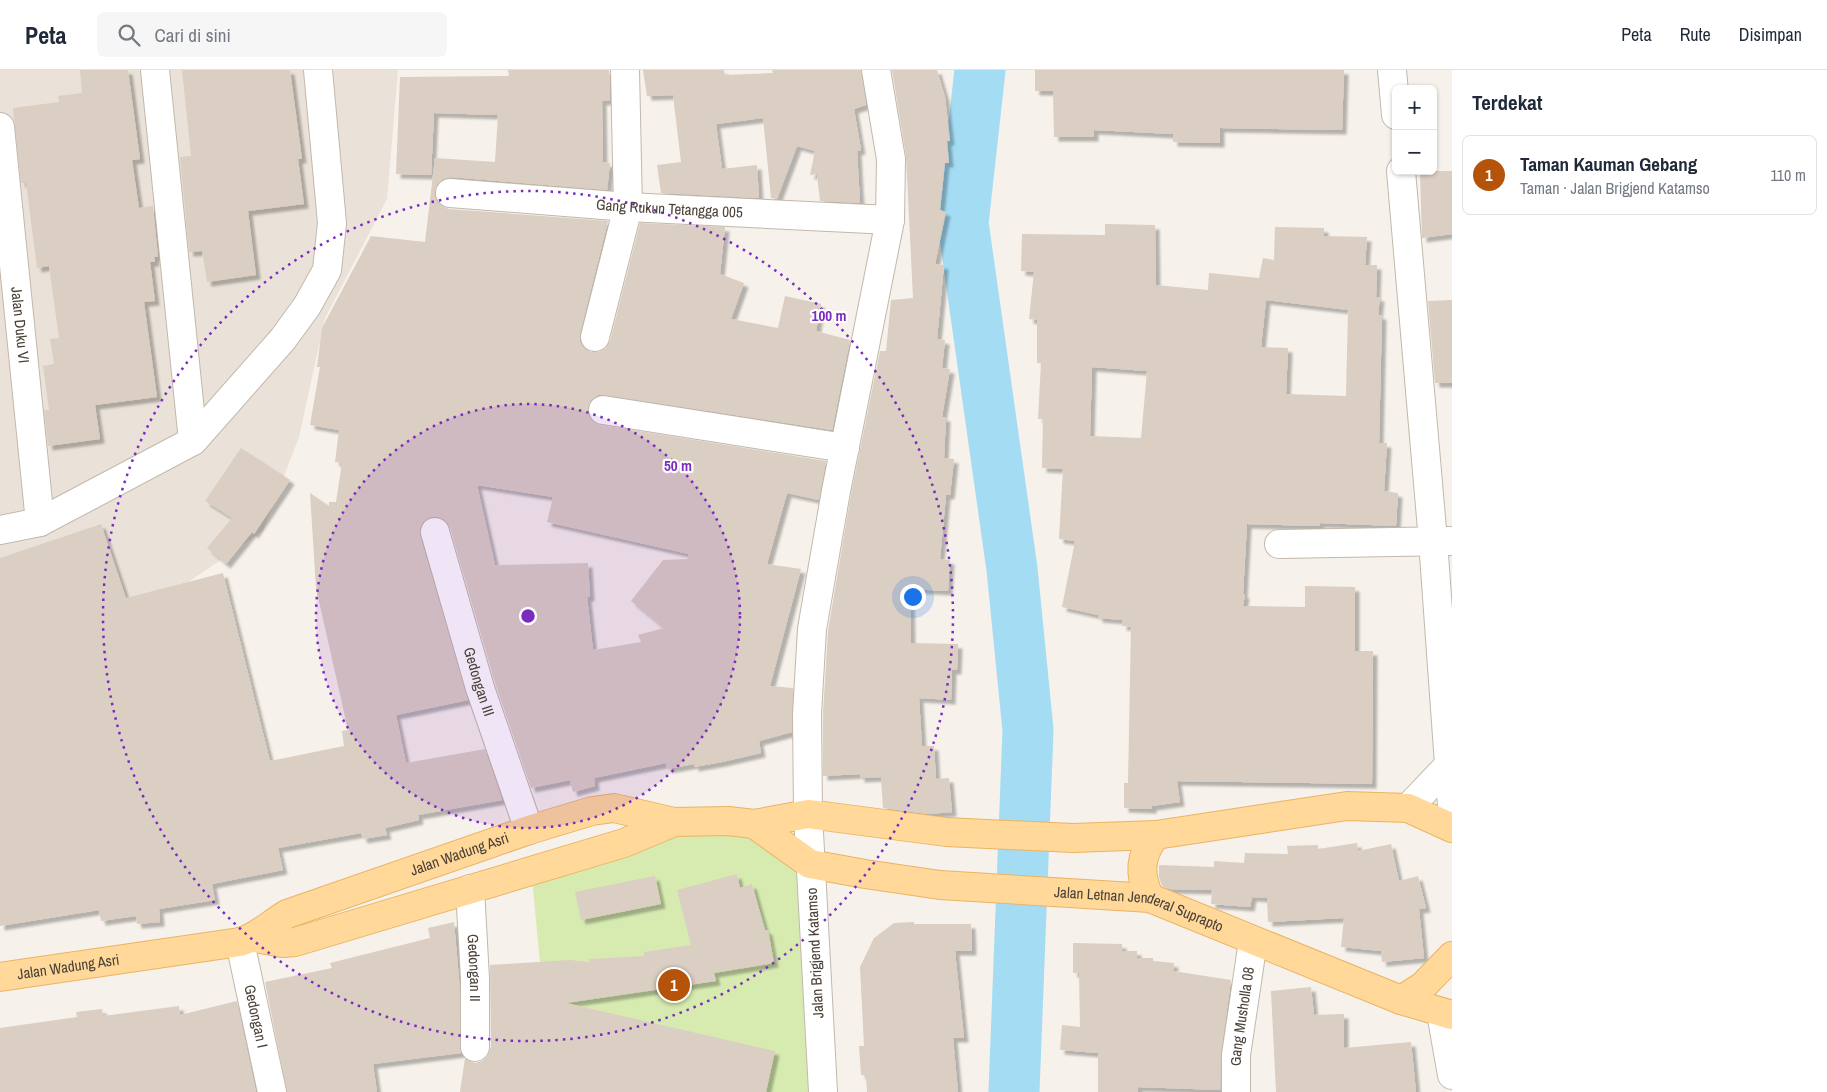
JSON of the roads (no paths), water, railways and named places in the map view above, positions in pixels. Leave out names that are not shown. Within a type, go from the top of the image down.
[{"type":"main road","points":[[808,814],[946,832],[1073,838],[1156,835],[1348,806],[1408,808],[1452,828]]},
{"type":"main road","name":"Jalan Wadung Asri","points":[[247,940],[287,914],[529,830],[592,811],[614,808],[674,822],[728,821],[754,824],[808,814]]},
{"type":"main road","name":"Jalan Wadung Asri","points":[[0,977],[247,940],[295,942],[624,842],[674,822]]},
{"type":"main road","name":"Jalan Wadung Asri","points":[[754,824],[810,864]]},
{"type":"main road","points":[[1150,898],[1144,886],[1141,872],[1142,858],[1147,846],[1156,835]]},
{"type":"main road","name":"Jalan Letnan Jenderal Suprapto","points":[[810,864],[940,885],[1150,898],[1401,1000],[1447,1014]]},
{"type":"main road","points":[[1401,1000],[1423,986],[1452,956]]},
{"type":"street","points":[[155,70],[193,441]]},
{"type":"street","points":[[0,530],[40,522],[193,441],[283,339],[307,306],[327,270],[332,223],[318,70]]},
{"type":"street","points":[[595,336],[628,206],[625,70]]},
{"type":"street","name":"Jalan Brigjend Katamso","points":[[823,1092],[808,814],[808,714],[812,629],[890,220],[891,159],[876,70]]},
{"type":"street","points":[[1392,70],[1393,85]]},
{"type":"street","name":"Jalan Duku VI","points":[[0,127],[40,522]]},
{"type":"street","points":[[1401,175],[1443,541],[1447,641],[1448,766],[1452,806]]},
{"type":"street","name":"Gang Rukun Tetangga 005","points":[[450,193],[628,206],[890,220]]},
{"type":"street","points":[[603,410],[845,448]]},
{"type":"street","name":"Gedongan III","points":[[435,532],[480,688],[529,830]]},
{"type":"street","points":[[1279,544],[1443,541]]},
{"type":"street","points":[[1408,808],[1448,766]]},
{"type":"street","name":"Gedongan II","points":[[470,889],[475,979],[475,1047]]},
{"type":"street","name":"Gedongan I","points":[[247,940],[272,1092]]},
{"type":"street","name":"Gang Musholla 08","points":[[1236,1092],[1236,1054],[1253,941]]},
{"type":"street","points":[[1447,1014],[1452,1075]]},
{"type":"street","points":[[1450,1092],[1452,1083]]},
{"type":"waterway","points":[[980,70],[963,223],[1012,569],[1028,730],[1014,1092]]},
{"type":"place","name":"Taman Kauman Gebang","points":[[674,985]]}]
